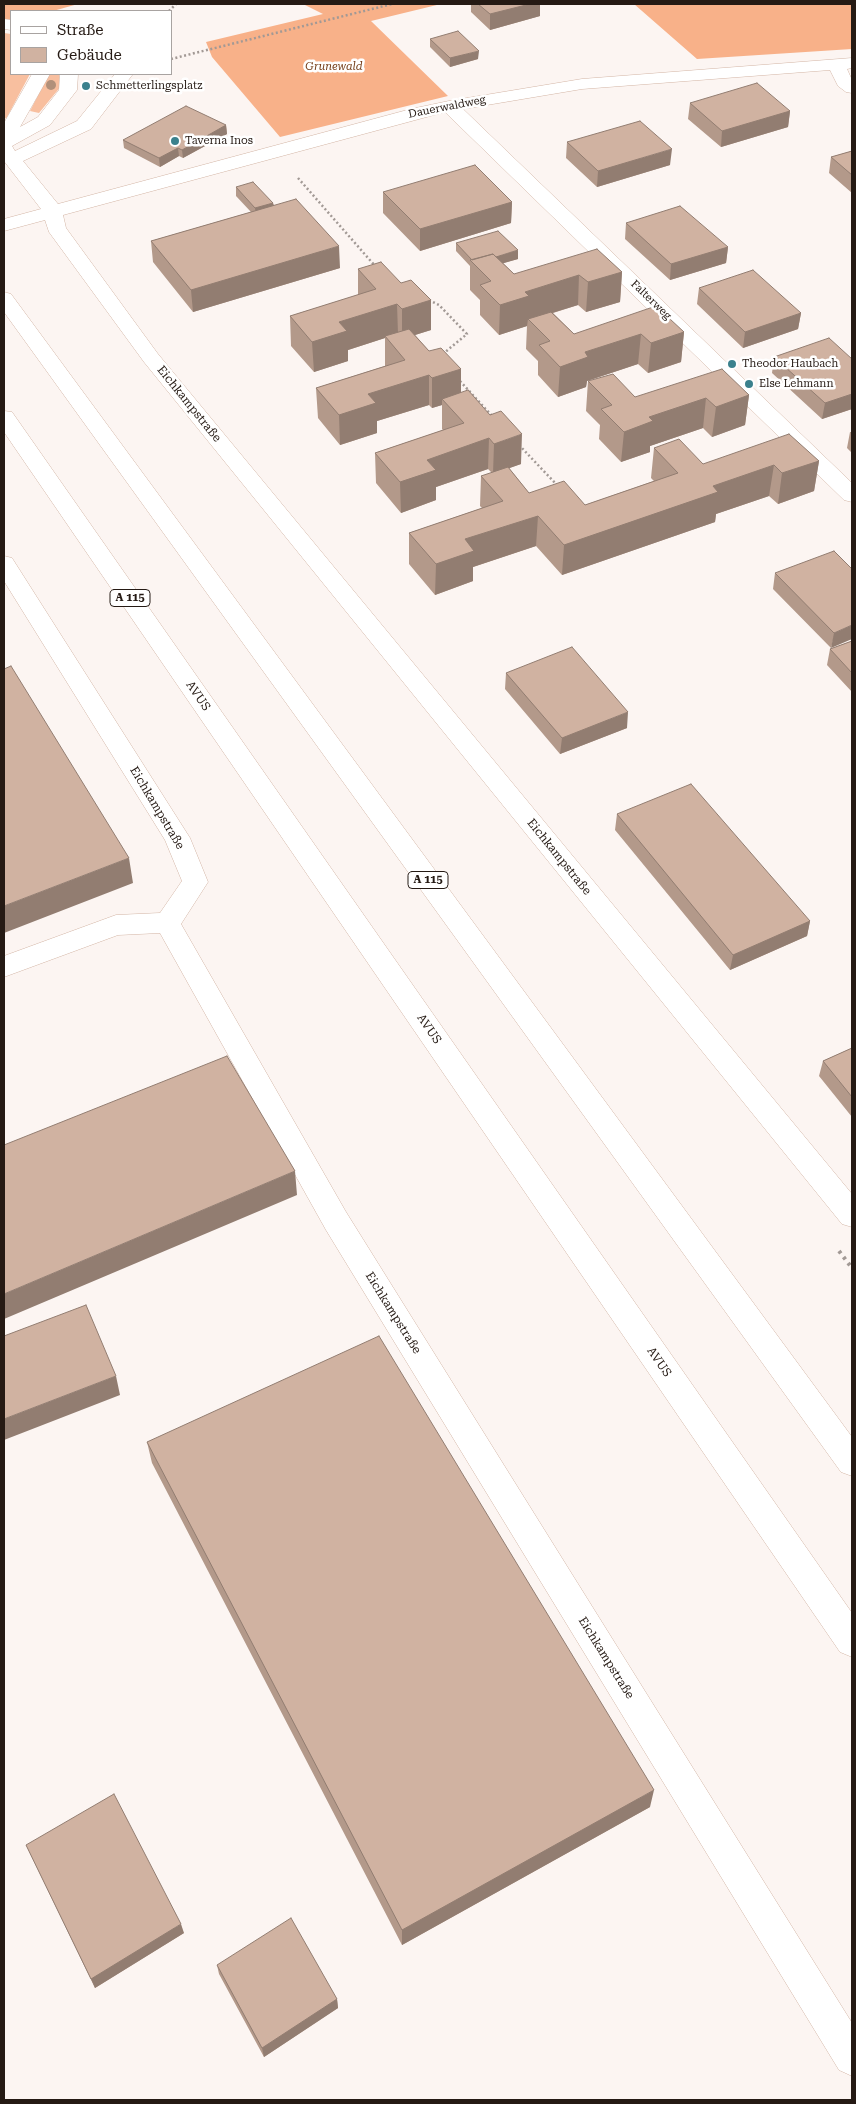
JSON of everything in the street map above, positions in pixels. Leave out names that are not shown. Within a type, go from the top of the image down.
[{"type":"main road","points":[[844,64],[844,82],[852,88]]},
{"type":"main road","name":"Dauerwaldweg","points":[[53,211],[416,112],[582,84],[844,64]]},
{"type":"main road","points":[[4,139],[39,75]]},
{"type":"main road","points":[[7,151],[44,121],[68,90],[69,75]]},
{"type":"main road","points":[[7,151],[84,125],[123,75]]},
{"type":"main road","name":"Falterweg","points":[[449,106],[852,495]]},
{"type":"main road","name":"Eichkampstraße","points":[[7,151],[53,211],[56,228],[151,358],[852,1215]]},
{"type":"main road","points":[[4,225],[53,211]]},
{"type":"main road","name":"A 115","points":[[4,298],[852,1462]]},
{"type":"main road","name":"AVUS","points":[[4,418],[268,796],[852,1641]]},
{"type":"main road","name":"Eichkampstraße","points":[[4,563],[177,838],[195,882],[166,923],[341,1229],[852,2057]]},
{"type":"main road","points":[[4,967],[116,925],[166,923]]},
{"type":"path","points":[[172,59],[317,21],[392,4]]},
{"type":"path","points":[[274,151],[377,268]]},
{"type":"path","points":[[423,298],[439,305],[466,334],[438,358]]},
{"type":"path","points":[[458,380],[499,423]]},
{"type":"path","points":[[519,444],[559,488]]},
{"type":"shaded area","points":[[4,33],[10,34],[10,75],[29,75],[6,119],[4,116]]},
{"type":"shaded area","points":[[48,75],[59,75],[62,85],[39,113],[30,111]]},
{"type":"green space","points":[[4,4],[78,4],[57,10],[10,10],[10,23],[4,26]]},
{"type":"green space","name":"Grunewald","points":[[303,4],[441,4],[371,21],[448,96],[280,137],[212,57],[206,42],[323,14]]},
{"type":"green space","points":[[634,4],[852,4],[852,49],[697,59]]},
{"type":"building","points":[[478,4],[530,4],[490,14]]},
{"type":"building","points":[[458,31],[479,51],[450,58],[430,39]]},
{"type":"building","points":[[757,83],[790,111],[722,131],[690,103]]},
{"type":"building","name":"Taverna Inos","points":[[186,106],[226,125],[182,150],[178,148],[159,158],[123,140]]},
{"type":"building","points":[[640,121],[672,149],[598,171],[567,142]]},
{"type":"building","points":[[852,151],[852,175],[831,157]]},
{"type":"building","points":[[475,165],[512,202],[420,229],[383,192]]},
{"type":"building","points":[[253,182],[273,203],[255,208],[236,187]]},
{"type":"building","points":[[296,199],[339,246],[191,290],[151,241]]},
{"type":"building","points":[[680,206],[728,247],[671,264],[626,223]]},
{"type":"building","points":[[498,231],[518,250],[496,257],[493,254],[472,260],[456,243]]},
{"type":"building","points":[[597,249],[622,272],[588,282],[579,275],[525,292],[529,296],[500,305],[480,285],[491,281],[470,260],[493,254],[514,274]]},
{"type":"building","points":[[381,262],[401,283],[411,280],[431,300],[402,309],[397,304],[339,322],[347,331],[312,342],[290,316],[376,289],[358,269]]},
{"type":"building","points":[[753,270],[801,313],[745,332],[699,288]]},
{"type":"building","points":[[656,306],[684,332],[651,343],[641,334],[585,352],[588,357],[560,367],[539,345],[550,341],[528,319],[551,312],[574,334]]},
{"type":"building","points":[[409,329],[429,351],[441,348],[461,369],[432,378],[429,375],[368,394],[376,403],[339,415],[316,388],[405,360],[385,336]]},
{"type":"building","points":[[829,338],[852,359],[852,394],[825,403],[774,357]]},
{"type":"building","points":[[722,369],[749,395],[716,407],[706,398],[649,417],[653,421],[624,432],[601,409],[612,405],[588,381],[613,374],[635,397]]},
{"type":"building","points":[[468,390],[490,415],[501,411],[522,434],[494,444],[489,438],[427,460],[436,470],[400,482],[375,453],[464,423],[442,399]]},
{"type":"building","points":[[789,434],[819,461],[782,473],[774,465],[713,486],[718,492],[564,545],[538,516],[465,539],[474,551],[436,564],[409,533],[503,501],[481,476],[508,467],[529,493],[564,481],[585,505],[678,473],[654,448],[679,439],[703,464]]},
{"type":"building","points":[[834,551],[852,569],[852,625],[834,633],[775,573]]},
{"type":"building","points":[[852,641],[852,673],[830,649]]},
{"type":"building","points":[[572,647],[628,712],[562,738],[506,673]]},
{"type":"building","points":[[11,666],[129,858],[4,906],[4,669]]},
{"type":"building","points":[[691,784],[810,921],[733,955],[617,814]]},
{"type":"building","points":[[852,1048],[852,1097],[823,1061]]},
{"type":"building","points":[[227,1056],[295,1171],[4,1294],[4,1145]]},
{"type":"building","points":[[86,1305],[116,1376],[4,1419],[4,1336]]},
{"type":"building","points":[[379,1336],[654,1790],[402,1930],[147,1442]]},
{"type":"building","points":[[114,1794],[181,1924],[91,1979],[26,1845]]},
{"type":"building","points":[[291,1918],[337,1999],[262,2048],[217,1965]]},
{"type":"place","name":"Schmetterlingsplatz","points":[[86,86]]},
{"type":"place","name":"Taverna Inos","points":[[175,141]]},
{"type":"place","name":"Theodor Haubach","points":[[732,364]]},
{"type":"place","name":"Else Lehmann","points":[[749,384]]}]
